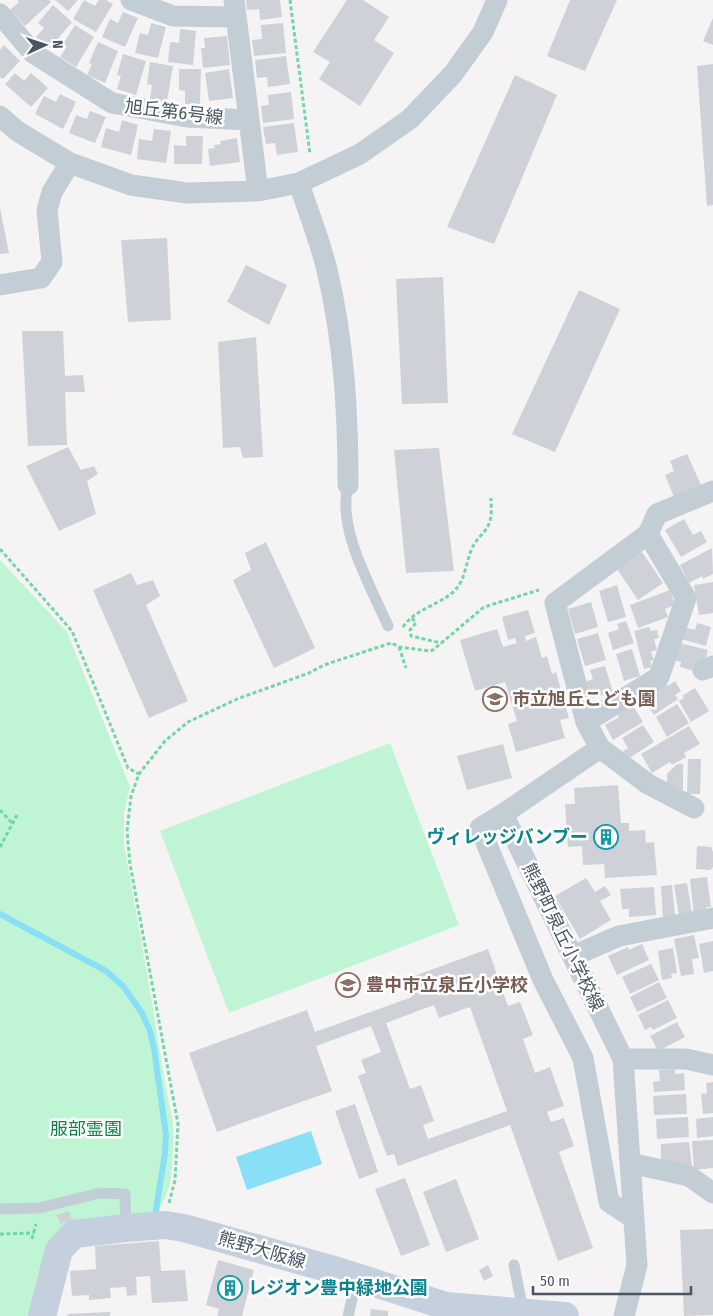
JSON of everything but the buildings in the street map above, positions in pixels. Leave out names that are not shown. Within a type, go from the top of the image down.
[{"type":"main road","name":"熊野大阪線","points":[[42,1316],[59,1250],[74,1234],[165,1225],[184,1228],[357,1277],[430,1308],[446,1306],[566,1316]]},
{"type":"street","points":[[131,0],[173,16],[235,9],[249,120]]},
{"type":"street","points":[[0,116],[17,131],[70,163],[131,185],[187,193],[258,191],[299,183],[360,154],[410,119],[453,74],[484,32],[497,0]]},
{"type":"street","name":"旭丘第6号線","points":[[0,14],[33,54],[112,103],[187,117],[249,120],[258,191]]},
{"type":"street","points":[[0,285],[41,278],[52,262],[47,210],[52,192],[70,163]]},
{"type":"street","points":[[299,183],[327,268],[342,342],[348,427],[348,485]]},
{"type":"street","points":[[694,808],[648,784],[600,748],[586,722],[555,603],[648,534],[658,514],[713,491]]},
{"type":"street","points":[[586,722],[659,676],[686,598],[648,534]]},
{"type":"street","points":[[600,748],[480,828],[542,980],[583,1058],[609,1202],[632,1218]]},
{"type":"street","name":"熊野町泉丘小学校線","points":[[503,814],[623,1059],[632,1218],[637,1265],[624,1316]]},
{"type":"street","points":[[573,956],[619,936],[713,918]]},
{"type":"street","points":[[623,1059],[686,1058],[713,1065]]},
{"type":"street","points":[[630,1164],[689,1176],[713,1193]]},
{"type":"lane","points":[[348,485],[345,498],[350,538],[388,626]]},
{"type":"lane","points":[[0,1209],[39,1208],[100,1193],[125,1194],[126,1228]]},
{"type":"lane","points":[[514,1265],[523,1311]]},
{"type":"lane","points":[[348,1316],[357,1277]]},
{"type":"path","points":[[290,0],[310,154]]},
{"type":"path","points":[[400,632],[412,618],[456,589],[462,580],[475,543],[487,530],[491,518],[491,498]]},
{"type":"path","points":[[0,549],[72,631],[128,768],[139,774]]},
{"type":"path","points":[[165,1225],[174,1180],[178,1124],[130,864],[127,831],[131,796],[139,774],[164,741],[188,722],[237,699],[309,673],[324,665],[392,643],[400,647],[430,651],[484,607],[541,589]]},
{"type":"path","points":[[412,618],[416,623],[410,630],[411,636],[442,643]]},
{"type":"path","points":[[400,647],[406,668]]},
{"type":"path","points":[[0,810],[12,823]]},
{"type":"path","points":[[1,845],[17,815]]},
{"type":"path","points":[[0,1234],[34,1233]]},
{"type":"green space","name":"服部霊園","points":[[0,560],[67,632],[130,787],[124,813],[124,844],[173,1123],[171,1178],[169,1188],[158,1213],[69,1225],[31,1316],[0,1316]]},
{"type":"green space","points":[[390,743],[459,925],[229,1013],[160,831]]},
{"type":"water","points":[[311,1131],[322,1164],[247,1190],[236,1157]]},
{"type":"waterway","points":[[0,914],[106,971],[123,986],[142,1013],[150,1031],[154,1048],[166,1135],[155,1216]]},
{"type":"place","name":"市立旭丘こども園","points":[[495,699]]},
{"type":"place","name":"ヴィレッジバンブー","points":[[606,837]]},
{"type":"place","name":"豊中市立泉丘小学校","points":[[348,985]]},
{"type":"place","name":"レジオン豊中緑地公園","points":[[230,1288]]}]
